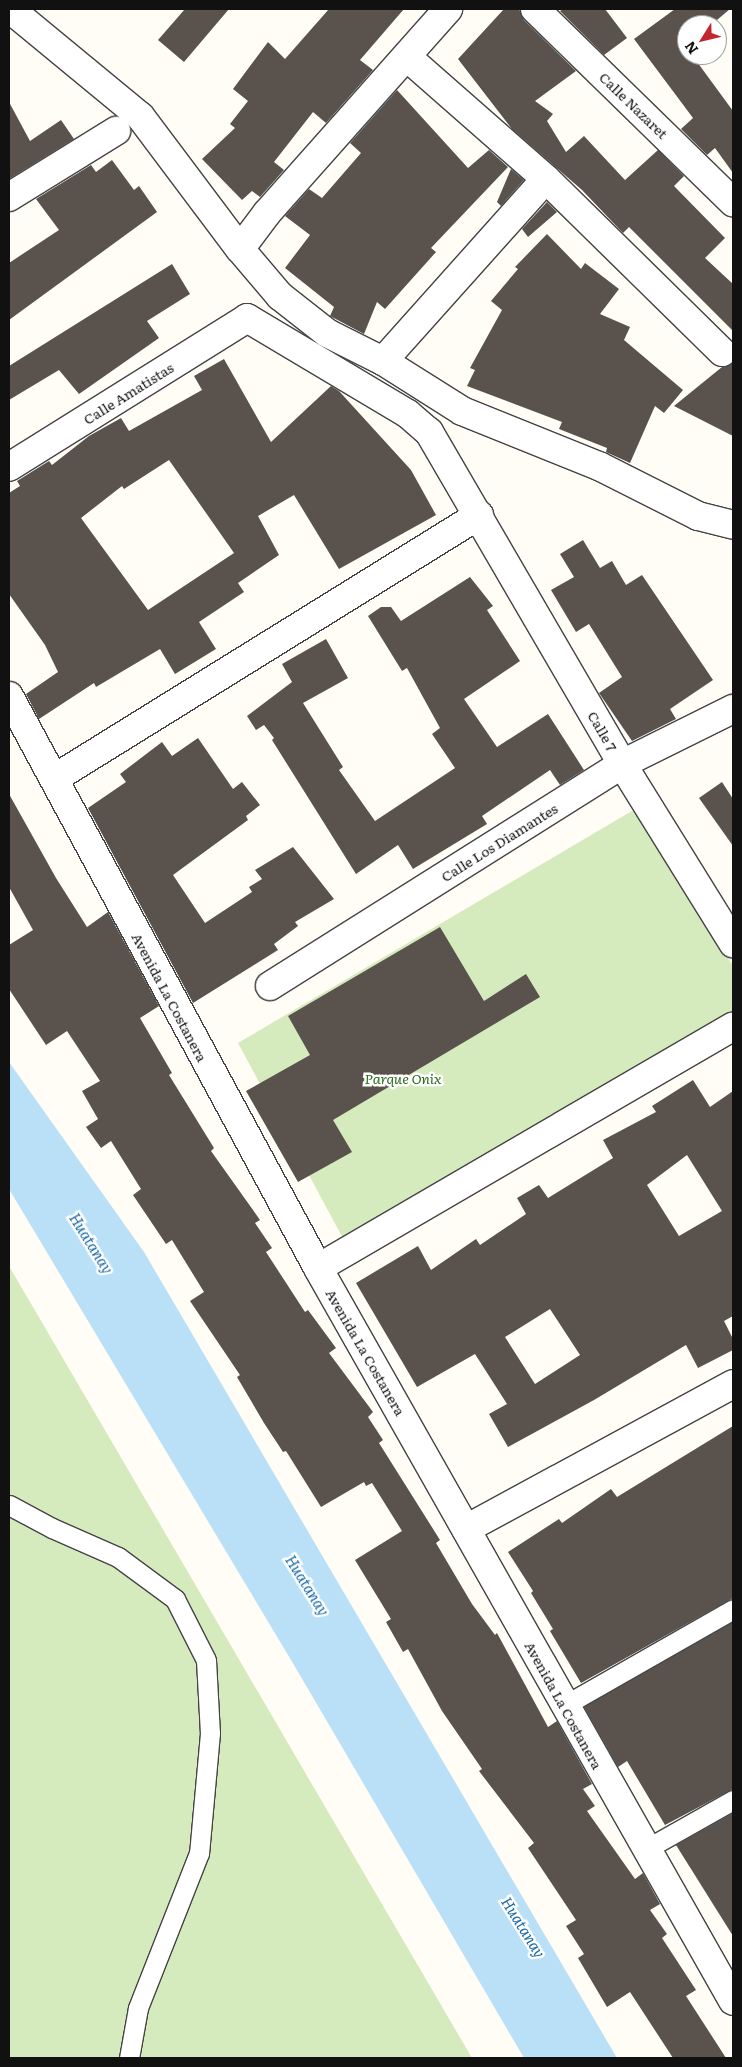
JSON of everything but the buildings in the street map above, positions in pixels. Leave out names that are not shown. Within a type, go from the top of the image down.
[{"type":"street","points":[[10,9],[140,116],[240,250],[280,296],[327,333],[383,361],[462,411],[599,466],[698,516],[733,525]]},
{"type":"street","points":[[240,250],[267,213],[448,9]]},
{"type":"street","name":"Calle Nazaret","points":[[535,9],[733,202]]},
{"type":"street","points":[[407,57],[546,179],[722,352]]},
{"type":"street","points":[[9,196],[116,131]]},
{"type":"street","points":[[383,361],[546,179]]},
{"type":"street","name":"Calle Amatistas","points":[[9,467],[247,318]]},
{"type":"street","name":"Calle 7","points":[[247,318],[408,414],[429,432],[479,515],[622,764],[733,942]]},
{"type":"street","points":[[55,778],[479,515]]},
{"type":"street","name":"Avenida La Costanera","points":[[9,696],[55,778],[188,1032],[318,1268],[646,1849],[733,1999]]},
{"type":"street","name":"Calle Los Diamantes","points":[[270,986],[622,764],[733,709]]},
{"type":"street","points":[[318,1268],[733,1026]]},
{"type":"street","points":[[466,1529],[733,1384]]},
{"type":"lane","points":[[9,1505],[52,1528],[118,1557],[175,1599],[206,1660],[210,1732],[199,1853],[138,2008],[129,2058]]},
{"type":"lane","points":[[565,1705],[733,1610]]},
{"type":"lane","points":[[646,1849],[733,1800]]},
{"type":"green space","name":"Parque Onix","points":[[637,808],[733,966],[733,1012],[346,1244],[238,1043]]},
{"type":"green space","points":[[9,1266],[472,2058],[9,2058]]},
{"type":"water","name":"Huatanay","points":[[9,1062],[144,1252],[617,2058],[524,2058],[294,1665],[9,1189]]}]
